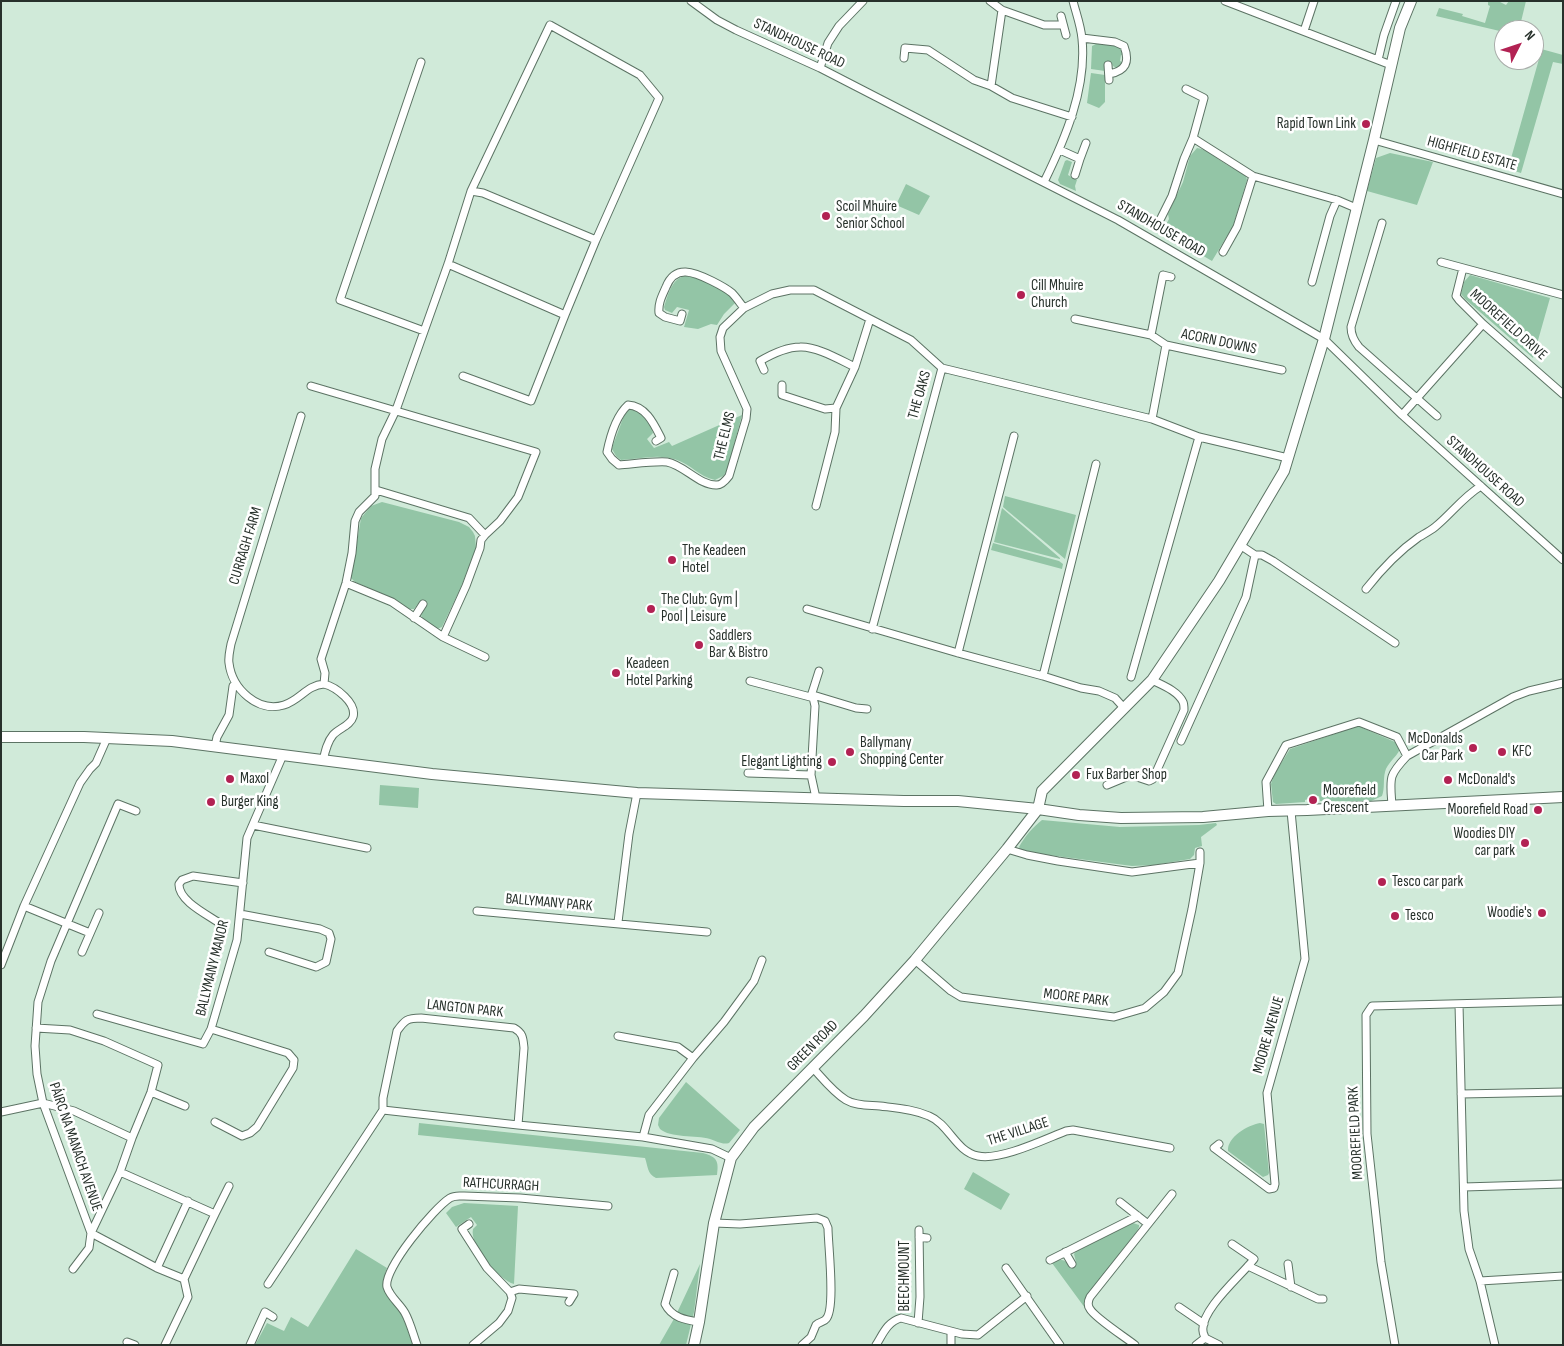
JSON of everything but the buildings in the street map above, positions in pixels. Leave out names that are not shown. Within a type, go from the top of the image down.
[{"type":"street","name":"STANDHOUSE ROAD","points":[[691,1],[717,20],[736,30],[820,68],[1118,220],[1324,340],[1402,415],[1563,560]]},
{"type":"street","points":[[820,68],[828,43],[838,26],[863,1]]},
{"type":"street","points":[[990,1],[1002,10],[1044,25],[1063,25]]},
{"type":"street","points":[[1044,182],[1060,150],[1072,117],[1081,77],[1082,38],[1073,1]]},
{"type":"street","points":[[1225,1],[1391,65]]},
{"type":"street","points":[[1304,31],[1314,1]]},
{"type":"street","points":[[1378,60],[1384,35],[1396,1]]},
{"type":"street","name":"GREEN ROAD","points":[[694,1345],[714,1222],[731,1158],[754,1128],[864,1016],[915,960],[1038,809],[1042,791],[1152,680],[1218,581],[1284,471],[1324,340],[1400,28],[1410,1]]},
{"type":"street","points":[[991,86],[1002,10]]},
{"type":"street","points":[[1061,16],[1066,35]]},
{"type":"street","points":[[324,684],[324,673],[320,659],[346,584],[352,553],[355,521],[359,512],[375,496],[375,469],[382,439],[396,410],[448,264],[471,191],[550,25],[640,75],[659,98],[596,240],[531,401],[463,376]]},
{"type":"street","points":[[1082,38],[1115,42],[1124,46],[1127,62],[1122,69],[1109,77],[1108,65]]},
{"type":"street","points":[[904,58],[906,48],[928,50],[974,80],[991,86],[1012,98],[1072,117]]},
{"type":"street","points":[[421,62],[340,300],[424,331]]},
{"type":"street","points":[[1157,226],[1172,196],[1193,138],[1204,98],[1186,89]]},
{"type":"street","points":[[1193,138],[1253,176],[1337,200],[1356,208]]},
{"type":"street","name":"HIGHFIELD ESTATE","points":[[1374,140],[1563,194]]},
{"type":"street","points":[[1075,175],[1086,143]]},
{"type":"street","points":[[1060,150],[1080,159]]},
{"type":"street","points":[[1223,252],[1237,227],[1253,176]]},
{"type":"street","points":[[471,191],[482,193],[596,240]]},
{"type":"street","points":[[1312,282],[1330,216],[1337,200]]},
{"type":"street","points":[[1382,223],[1351,332],[1360,348],[1437,416]]},
{"type":"street","name":"MOOREFIELD DRIVE","points":[[1441,262],[1563,295]]},
{"type":"street","points":[[448,264],[565,315]]},
{"type":"street","name":"MOOREFIELD DRIVE","points":[[1464,268],[1456,296],[1483,324],[1563,394]]},
{"type":"street","points":[[682,314],[680,321],[665,317],[659,312],[658,305],[672,276],[685,271],[699,274],[720,285],[732,293],[744,308]]},
{"type":"street","points":[[1151,335],[1163,275],[1170,277]]},
{"type":"street","name":"THE ELMS","points":[[656,441],[661,438],[652,421],[642,410],[633,405],[628,405],[621,411],[608,444],[607,452],[619,465],[667,462],[708,483],[718,485],[724,483],[730,476],[746,419],[746,409],[721,351],[720,338],[723,328],[744,308],[772,294],[790,290],[814,290],[911,340],[942,368]]},
{"type":"street","points":[[816,506],[835,432],[836,408],[855,367],[870,319]]},
{"type":"street","points":[[1075,319],[1151,335],[1166,345]]},
{"type":"street","points":[[1402,415],[1483,324]]},
{"type":"street","name":"ACORN DOWNS","points":[[1152,419],[1166,345],[1282,370]]},
{"type":"street","points":[[764,370],[760,361],[772,354],[801,346],[817,350],[855,367]]},
{"type":"street","name":"THE OAKS","points":[[872,629],[942,368],[1152,419],[1200,437],[1288,458]]},
{"type":"street","points":[[782,385],[782,395],[825,408],[836,408]]},
{"type":"street","points":[[311,386],[536,452],[518,497],[500,521],[481,540],[480,548],[466,586],[443,637]]},
{"type":"street","name":"CURRAGH FARM","points":[[215,746],[217,737],[229,715],[233,686],[236,684],[229,665],[231,644],[301,416]]},
{"type":"street","points":[[958,653],[1014,436]]},
{"type":"street","points":[[1131,677],[1200,437]]},
{"type":"street","points":[[1043,676],[1096,464]]},
{"type":"street","points":[[1366,589],[1378,574],[1406,548],[1419,537],[1433,529],[1463,500],[1481,486]]},
{"type":"street","points":[[376,490],[469,518],[485,535]]},
{"type":"street","points":[[1240,545],[1255,555],[1273,561],[1395,643]]},
{"type":"street","points":[[1181,741],[1246,597],[1255,555]]},
{"type":"street","points":[[346,584],[392,602],[443,637],[485,657]]},
{"type":"street","points":[[414,618],[423,604]]},
{"type":"street","points":[[807,608],[872,629],[1081,688],[1099,691],[1115,698],[1124,708]]},
{"type":"street","points":[[816,798],[811,775],[815,706],[813,697],[818,671]]},
{"type":"street","points":[[1107,785],[1131,775],[1149,781],[1152,779],[1184,710],[1183,701],[1177,694],[1166,686],[1152,680]]},
{"type":"street","points":[[750,681],[866,709]]},
{"type":"street","points":[[1392,805],[1390,782],[1394,770],[1407,756],[1513,697],[1563,683]]},
{"type":"street","points":[[236,684],[243,693],[255,702],[273,708],[285,705],[318,684],[331,686],[348,700],[353,709],[353,717],[329,742],[323,761]]},
{"type":"street","points":[[1268,811],[1266,782],[1286,745],[1359,722],[1397,738],[1407,756]]},
{"type":"street","points":[[1,737],[84,737],[172,742],[432,774],[637,793],[958,801],[1121,818],[1203,817],[1268,811],[1563,797]]},
{"type":"street","points":[[1,965],[24,906],[80,783],[96,763],[107,738]]},
{"type":"street","name":"BALLYMANY MANOR","points":[[97,1014],[203,1044],[211,1029],[237,940],[247,838],[283,756]]},
{"type":"street","points":[[748,773],[811,775]]},
{"type":"street","points":[[618,922],[629,834],[637,793]]},
{"type":"street","points":[[67,923],[118,804],[136,811]]},
{"type":"street","name":"MOORE AVENUE","points":[[1214,1146],[1269,1188],[1274,1188],[1267,1093],[1305,959],[1291,811]]},
{"type":"street","points":[[253,825],[367,848]]},
{"type":"street","points":[[1007,849],[1051,860],[1132,872],[1200,863]]},
{"type":"street","name":"MOORE PARK","points":[[915,960],[951,991],[961,997],[1114,1017],[1145,1008],[1164,992],[1178,973],[1192,909],[1200,863],[1200,852]]},
{"type":"street","name":"BALLYMANY MANOR","points":[[221,924],[186,900],[178,890],[179,884],[182,880],[193,876],[243,883]]},
{"type":"street","points":[[24,906],[90,933]]},
{"type":"street","name":"BALLYMANY PARK","points":[[477,911],[618,922],[706,932]]},
{"type":"street","points":[[82,952],[99,913]]},
{"type":"street","name":"BALLYMANY MANOR","points":[[240,914],[320,929],[329,934],[331,939],[326,962],[316,966],[269,952]]},
{"type":"street","name":"PÁIRC NA MANACH AVENUE","points":[[67,923],[51,961],[38,1002],[35,1057],[43,1103],[91,1233],[89,1248],[73,1269]]},
{"type":"street","points":[[643,1137],[649,1115],[693,1058],[724,1022],[754,981],[762,960]]},
{"type":"street","name":"MOOREFIELD PARK","points":[[1395,1345],[1381,1262],[1367,1134],[1366,1015],[1372,1006],[1563,1001]]},
{"type":"street","points":[[1459,1004],[1464,1211],[1469,1249],[1480,1281],[1495,1345]]},
{"type":"street","name":"LANGTON PARK","points":[[268,1284],[383,1110],[383,1098],[397,1031],[409,1018],[514,1028],[520,1031],[523,1037],[524,1048],[518,1125]]},
{"type":"street","points":[[36,1028],[70,1030],[104,1041],[158,1065],[151,1092],[120,1172],[91,1233],[157,1268],[184,1279]]},
{"type":"street","name":"BALLYMANY MANOR","points":[[211,1029],[288,1053],[294,1060],[292,1068],[262,1119],[250,1133],[242,1136],[214,1122]]},
{"type":"street","points":[[618,1036],[678,1047],[693,1058]]},
{"type":"street","name":"THE VILLAGE","points":[[812,1068],[846,1100],[859,1104],[908,1110],[930,1116],[965,1150],[978,1156],[1003,1155],[1073,1130],[1170,1148]]},
{"type":"street","points":[[151,1092],[185,1106]]},
{"type":"street","points":[[1461,1094],[1563,1092]]},
{"type":"street","points":[[1,1112],[43,1103],[74,1111],[132,1138]]},
{"type":"street","points":[[383,1110],[643,1137],[712,1148],[731,1158]]},
{"type":"street","points":[[120,1172],[215,1214]]},
{"type":"street","points":[[1464,1187],[1563,1184]]},
{"type":"street","points":[[165,1345],[188,1297],[184,1279],[228,1186]]},
{"type":"street","points":[[1136,1345],[1097,1316],[1089,1308],[1088,1302],[1172,1194]]},
{"type":"street","name":"RATHCURRAGH","points":[[417,1345],[406,1315],[387,1287],[387,1279],[392,1267],[420,1228],[449,1199],[456,1196],[520,1198],[608,1206]]},
{"type":"street","points":[[157,1268],[188,1201]]},
{"type":"street","points":[[1120,1202],[1148,1224]]},
{"type":"street","points":[[1050,1260],[1138,1216]]},
{"type":"street","points":[[714,1222],[740,1224],[823,1219],[828,1228],[831,1299],[828,1317],[816,1325],[811,1337],[802,1345]]},
{"type":"street","points":[[469,1224],[462,1229],[487,1268],[510,1292],[512,1298],[508,1311],[498,1323],[472,1345]]},
{"type":"street","name":"BEECHMOUNT","points":[[918,1323],[920,1297],[919,1234],[927,1238]]},
{"type":"street","points":[[1219,1345],[1205,1338],[1204,1324],[1221,1293],[1254,1259],[1232,1244]]},
{"type":"street","points":[[1065,1252],[1072,1264]]},
{"type":"street","points":[[1288,1264],[1291,1287]]},
{"type":"street","points":[[1248,1266],[1318,1299],[1323,1298]]},
{"type":"street","points":[[1006,1268],[1060,1345]]},
{"type":"street","points":[[674,1273],[665,1304],[667,1308],[674,1315],[684,1320],[699,1322]]},
{"type":"street","points":[[1480,1281],[1563,1276]]},
{"type":"street","points":[[510,1292],[519,1289],[574,1294],[569,1302]]},
{"type":"street","name":"BEECHMOUNT","points":[[876,1345],[889,1324],[901,1318],[951,1332],[978,1335],[1026,1296]]},
{"type":"street","points":[[1179,1307],[1204,1324]]},
{"type":"street","points":[[250,1345],[265,1312],[274,1317]]},
{"type":"street","points":[[951,1332],[951,1345]]},
{"type":"street","points":[[1196,1345],[1205,1338]]},
{"type":"street","points":[[127,1342],[135,1345]]},
{"type":"green space","points":[[1488,1],[1498,1],[1506,5],[1509,1],[1526,1],[1521,20],[1494,20],[1494,30],[1436,16],[1439,8],[1463,14],[1462,16],[1485,23],[1490,6]]},
{"type":"green space","points":[[1098,43],[1117,46],[1122,49],[1124,56],[1121,55],[1120,61],[1122,62],[1119,68],[1113,66],[1111,62],[1105,63],[1105,71],[1091,69],[1092,46]]},
{"type":"green space","points":[[1544,50],[1563,55],[1563,64],[1553,62],[1521,173],[1508,169],[1536,70],[1544,70]]},
{"type":"green space","points":[[1091,73],[1105,75],[1105,102],[1099,108],[1087,103]]},
{"type":"green space","points":[[1197,148],[1207,151],[1243,174],[1247,180],[1233,226],[1212,261],[1162,232],[1183,182],[1190,156]]},
{"type":"green space","points":[[1390,153],[1433,162],[1417,205],[1367,191],[1376,158]]},
{"type":"green space","points":[[1067,160],[1072,162],[1068,175],[1077,180],[1076,191],[1060,184],[1058,180]]},
{"type":"green space","points":[[906,184],[930,196],[919,215],[896,205]]},
{"type":"green space","points":[[1470,275],[1550,298],[1533,358],[1461,294],[1464,282]]},
{"type":"green space","points":[[684,276],[689,276],[718,287],[727,293],[735,303],[724,314],[717,325],[711,324],[698,329],[684,327],[689,310],[677,307],[672,313],[665,310],[664,307],[673,284]]},
{"type":"green space","points":[[633,408],[649,421],[653,433],[647,439],[654,448],[669,442],[672,446],[742,415],[727,471],[723,476],[715,480],[704,476],[682,462],[670,458],[656,457],[621,460],[612,449],[625,413]]},
{"type":"green space","points":[[1005,496],[1076,515],[1065,559],[1003,507]]},
{"type":"green space","points":[[382,502],[459,522],[469,527],[475,536],[476,548],[461,587],[442,627],[437,629],[424,621],[421,615],[427,605],[420,601],[414,609],[407,609],[393,599],[355,582],[351,578],[361,518],[371,506]]},
{"type":"green space","points":[[1002,508],[1060,558],[1060,559],[994,542]]},
{"type":"green space","points":[[993,543],[1059,561],[1063,564],[1062,569],[991,550]]},
{"type":"green space","points":[[1358,726],[1395,742],[1400,749],[1386,769],[1382,796],[1371,801],[1320,801],[1319,796],[1305,800],[1305,802],[1276,804],[1273,802],[1271,784],[1274,775],[1290,749]]},
{"type":"green space","points":[[380,785],[419,788],[418,808],[379,805]]},
{"type":"green space","points":[[1042,820],[1120,827],[1216,823],[1217,825],[1201,837],[1202,846],[1195,848],[1194,855],[1190,859],[1154,865],[1132,866],[1021,850],[1019,847],[1024,839]]},
{"type":"green space","points":[[686,1082],[740,1130],[729,1143],[670,1134],[660,1129],[658,1125],[659,1118]]},
{"type":"green space","points":[[419,1123],[703,1153],[716,1160],[718,1166],[717,1175],[656,1178],[649,1172],[645,1158],[418,1135]]},
{"type":"green space","points":[[1260,1123],[1264,1124],[1269,1173],[1263,1177],[1228,1151],[1231,1141],[1239,1132]]},
{"type":"green space","points":[[973,1172],[1010,1194],[1001,1210],[964,1189]]},
{"type":"green space","points":[[464,1203],[518,1206],[514,1284],[493,1269],[480,1252],[473,1236],[473,1229],[477,1225],[471,1217],[456,1227],[446,1213],[452,1207]]},
{"type":"green space","points":[[1133,1223],[1139,1225],[1137,1231],[1087,1296],[1085,1308],[1052,1263],[1062,1260],[1070,1266],[1076,1262],[1074,1254],[1078,1249]]},
{"type":"green space","points":[[356,1249],[387,1268],[385,1273],[387,1274],[385,1281],[386,1292],[398,1308],[413,1345],[255,1345],[267,1323],[284,1331],[291,1317],[308,1327]]},
{"type":"green space","points":[[700,1264],[694,1312],[686,1345],[659,1345],[675,1317]]},
{"type":"place","name":"Rapid Town Link","points":[[1366,124]]},
{"type":"place","name":"Scoil Mhuire Senior School","points":[[826,216]]},
{"type":"place","name":"Cill Mhuire Church","points":[[1021,295]]},
{"type":"place","name":"The Keadeen Hotel","points":[[672,560]]},
{"type":"place","name":"The Club: Gym | Pool | Leisure","points":[[651,609]]},
{"type":"place","name":"Saddlers Bar & Bistro","points":[[699,645]]},
{"type":"place","name":"Keadeen Hotel Parking","points":[[616,673]]},
{"type":"place","name":"McDonalds Car Park","points":[[1473,748]]},
{"type":"place","name":"Ballymany Shopping Center","points":[[850,752]]},
{"type":"place","name":"KFC","points":[[1502,752]]},
{"type":"place","name":"Elegant Lighting","points":[[832,762]]},
{"type":"place","name":"Fux Barber Shop","points":[[1076,775]]},
{"type":"place","name":"Maxol","points":[[230,779]]},
{"type":"place","name":"McDonald's","points":[[1448,780]]},
{"type":"place","name":"Moorefield Crescent","points":[[1313,800]]},
{"type":"place","name":"Burger King","points":[[211,802]]},
{"type":"place","name":"Moorefield Road","points":[[1538,810]]},
{"type":"place","name":"Woodies DIY car park","points":[[1525,843]]},
{"type":"place","name":"Tesco car park","points":[[1382,882]]},
{"type":"place","name":"Woodie's","points":[[1542,913]]},
{"type":"place","name":"Tesco","points":[[1395,916]]}]
